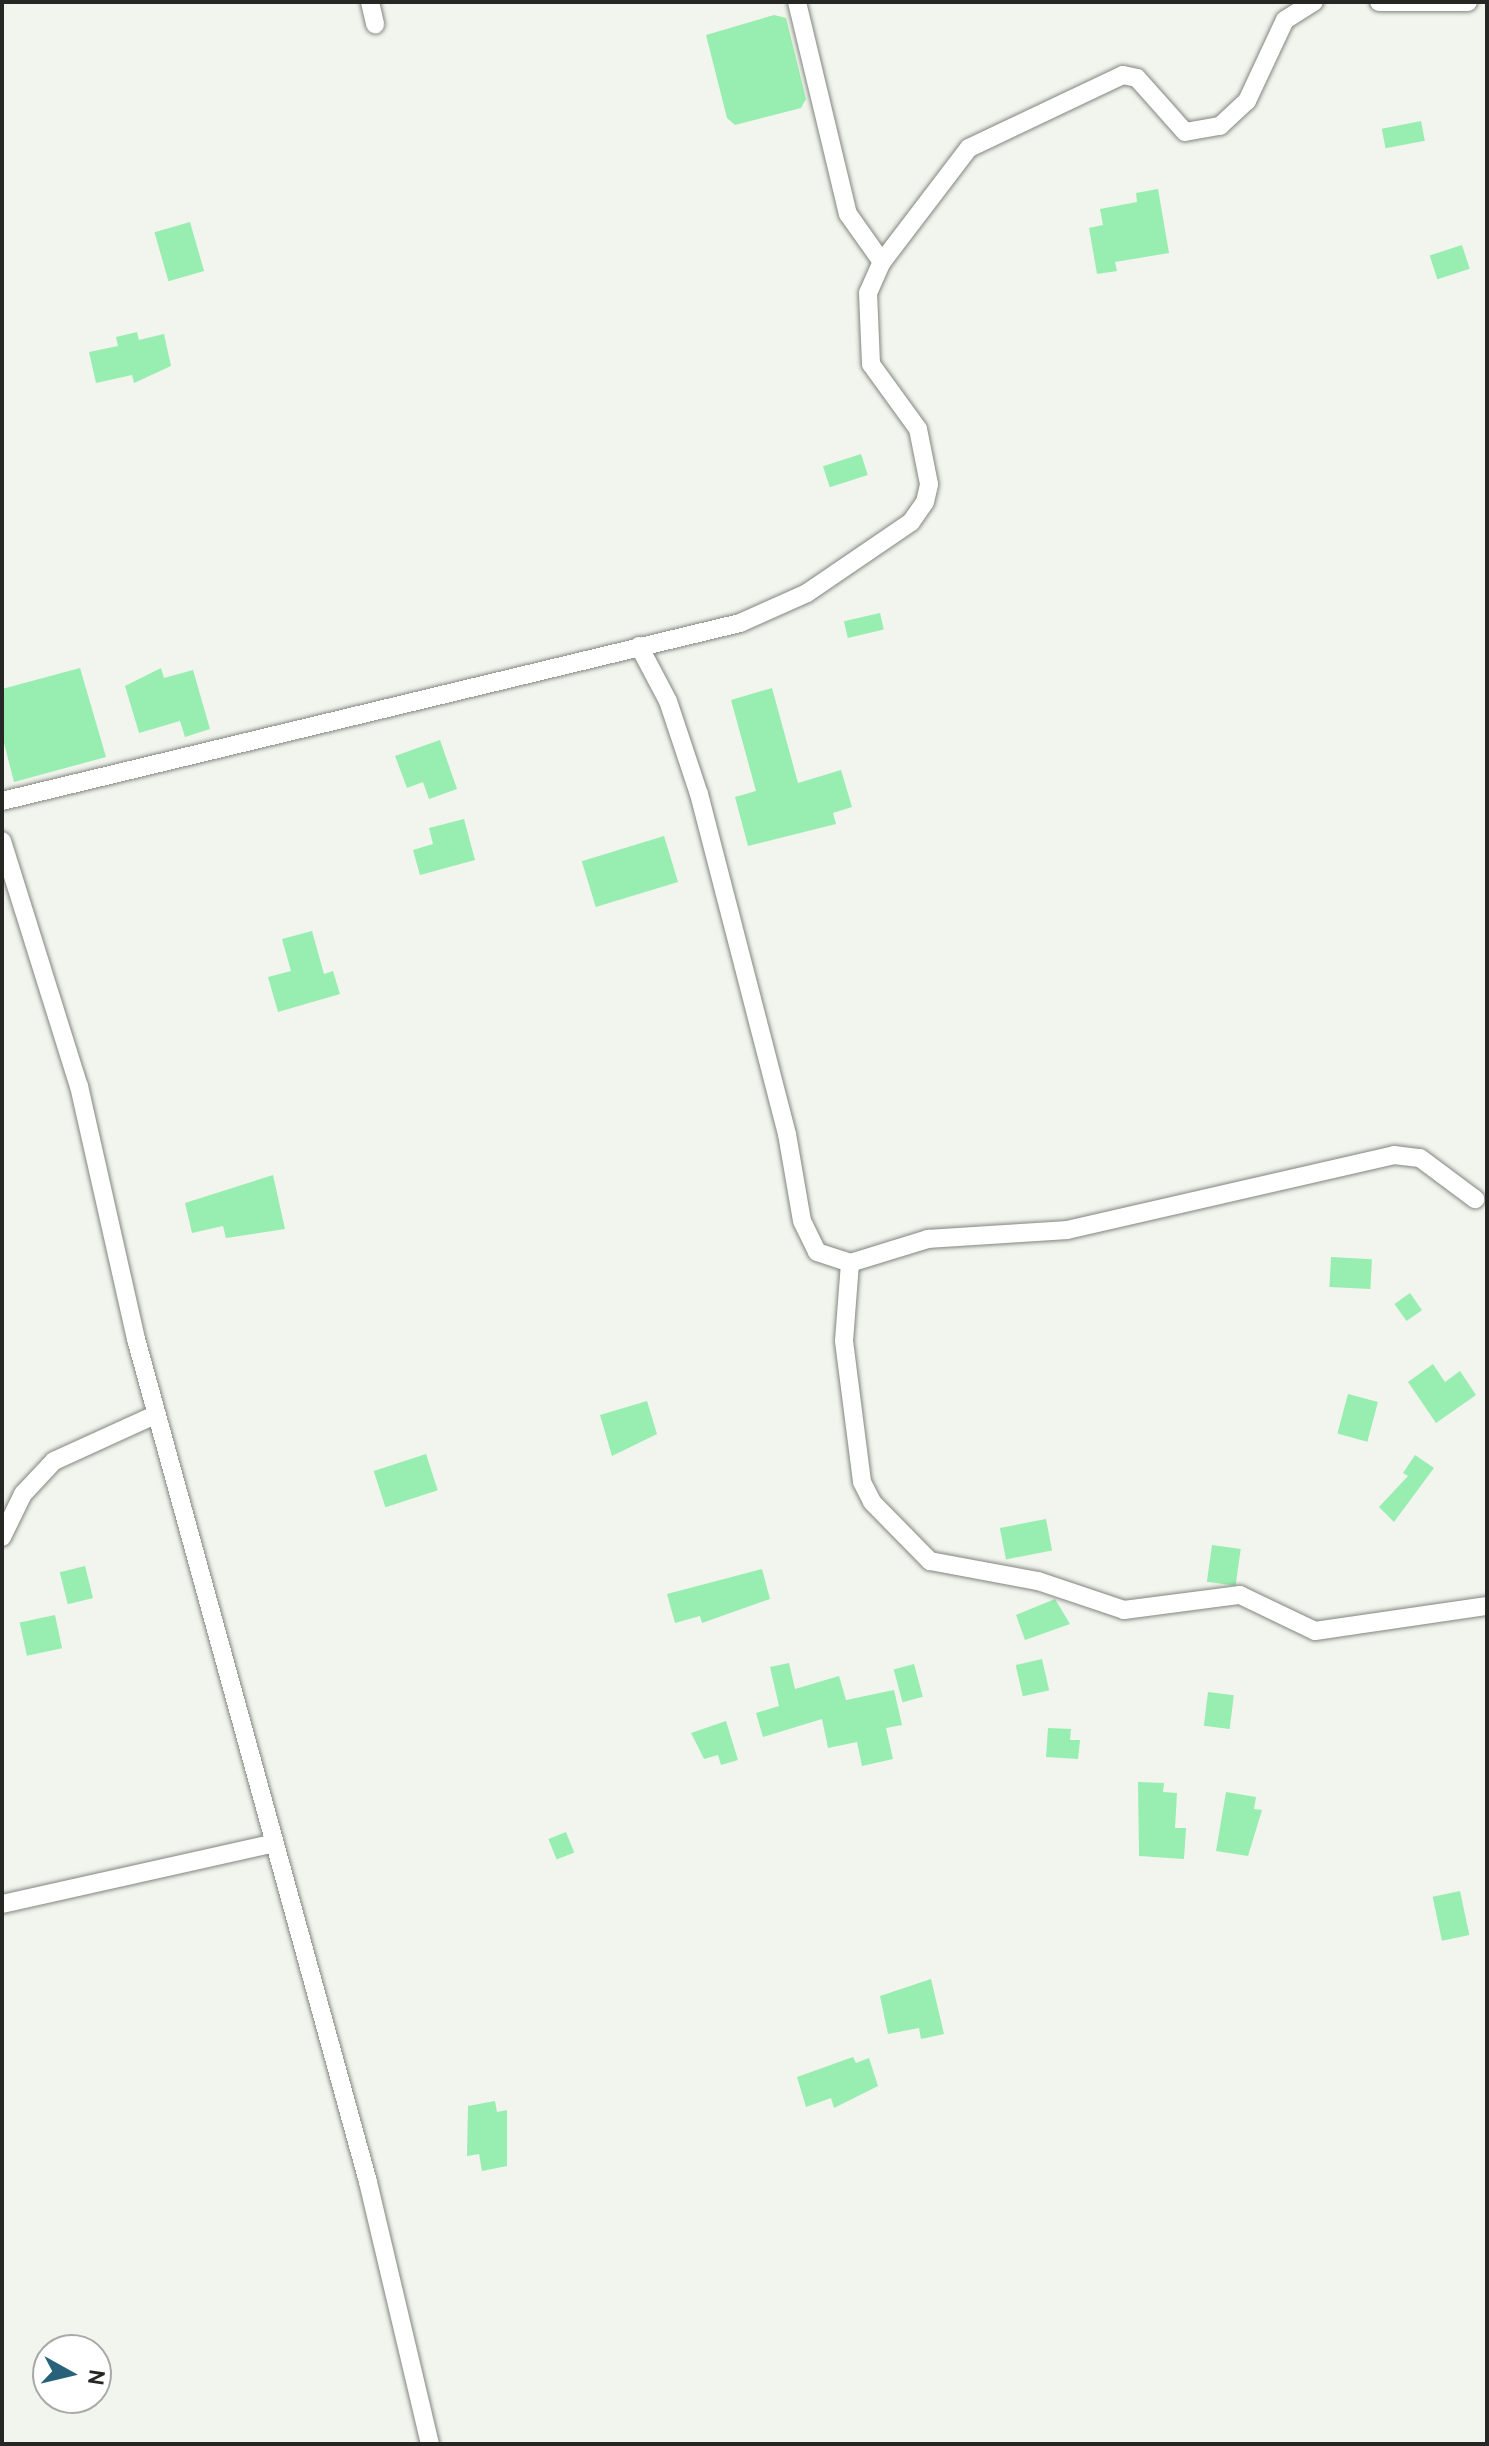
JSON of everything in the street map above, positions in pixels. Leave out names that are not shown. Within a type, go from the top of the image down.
[{"type":"street","points":[[370,2],[375,24]]},
{"type":"street","points":[[797,2],[848,214],[882,262]]},
{"type":"street","points":[[2,801],[770,613],[911,522],[925,502],[929,484],[918,429],[871,364],[868,293],[882,262],[969,148],[1107,79],[1137,78],[1185,132],[1220,126],[1247,101],[1285,20],[1314,2]]},
{"type":"street","points":[[1379,2],[1468,2]]},
{"type":"street","points":[[639,646],[668,701],[699,794],[808,1239],[817,1252],[850,1263],[928,1239],[1067,1230],[1394,1155],[1420,1158],[1475,1199]]},
{"type":"street","points":[[2,841],[79,1086],[157,1414],[368,2182],[430,2444]]},
{"type":"street","points":[[850,1263],[844,1341],[862,1482],[872,1502],[930,1561],[1038,1581],[1124,1610],[1240,1595],[1315,1631],[1487,1606]]},
{"type":"street","points":[[2,1537],[23,1494],[54,1461],[157,1414]]},
{"type":"street","points":[[2,1904],[274,1843]]},
{"type":"building","points":[[774,15],[786,18],[806,99],[801,108],[735,125],[727,118],[706,35]]},
{"type":"building","points":[[1421,121],[1425,141],[1386,148],[1382,129]]},
{"type":"building","points":[[1158,189],[1169,253],[1115,262],[1117,271],[1097,274],[1089,228],[1103,225],[1100,209],[1137,202],[1136,193]]},
{"type":"building","points":[[190,222],[204,271],[168,281],[154,232]]},
{"type":"building","points":[[1462,245],[1470,269],[1437,279],[1430,256]]},
{"type":"building","points":[[137,332],[139,340],[164,334],[171,366],[134,383],[132,375],[96,383],[89,352],[118,346],[116,337]]},
{"type":"building","points":[[861,454],[868,475],[830,487],[823,466]]},
{"type":"building","points":[[880,613],[884,630],[848,638],[844,621]]},
{"type":"building","points":[[80,668],[106,757],[14,782],[2,735],[2,689]]},
{"type":"building","points":[[161,668],[164,678],[193,670],[210,729],[185,737],[180,721],[139,733],[125,686]]},
{"type":"building","points":[[772,688],[798,783],[841,770],[852,807],[833,813],[836,824],[748,846],[735,797],[756,791],[731,700]]},
{"type":"building","points":[[440,740],[457,789],[429,799],[423,782],[407,788],[395,756]]},
{"type":"building","points":[[464,819],[475,860],[420,875],[413,850],[433,844],[429,828]]},
{"type":"building","points":[[664,836],[678,882],[596,907],[582,861]]},
{"type":"building","points":[[312,931],[324,974],[333,971],[340,994],[278,1012],[268,977],[291,971],[282,939]]},
{"type":"building","points":[[273,1175],[285,1229],[226,1238],[223,1226],[192,1233],[185,1203]]},
{"type":"building","points":[[1331,1257],[1372,1259],[1370,1289],[1329,1287]]},
{"type":"building","points":[[1410,1293],[1422,1310],[1406,1321],[1394,1304]]},
{"type":"building","points":[[1433,1364],[1445,1382],[1460,1371],[1476,1395],[1436,1423],[1408,1382]]},
{"type":"building","points":[[1348,1394],[1378,1402],[1367,1442],[1337,1434]]},
{"type":"building","points":[[647,1401],[657,1434],[612,1456],[600,1415]]},
{"type":"building","points":[[426,1454],[438,1490],[385,1507],[374,1471]]},
{"type":"building","points":[[1415,1455],[1434,1468],[1394,1522],[1379,1507],[1408,1476],[1403,1473]]},
{"type":"building","points":[[1046,1519],[1052,1550],[1006,1559],[1000,1528]]},
{"type":"building","points":[[1212,1545],[1241,1549],[1236,1586],[1207,1582]]},
{"type":"building","points":[[85,1566],[93,1598],[68,1604],[60,1572]]},
{"type":"building","points":[[762,1569],[770,1599],[702,1623],[700,1616],[675,1623],[667,1594]]},
{"type":"building","points":[[1055,1599],[1070,1624],[1025,1640],[1016,1615]]},
{"type":"building","points":[[55,1615],[62,1648],[27,1656],[20,1622]]},
{"type":"building","points":[[1042,1659],[1049,1690],[1023,1696],[1016,1665]]},
{"type":"building","points":[[789,1663],[795,1689],[839,1676],[846,1700],[894,1690],[902,1725],[886,1728],[893,1759],[862,1766],[857,1742],[828,1748],[822,1719],[763,1737],[756,1713],[779,1706],[770,1667]]},
{"type":"building","points":[[914,1664],[923,1697],[903,1702],[894,1669]]},
{"type":"building","points":[[1208,1692],[1234,1695],[1230,1729],[1204,1726]]},
{"type":"building","points":[[726,1721],[738,1760],[721,1765],[718,1755],[704,1759],[691,1733]]},
{"type":"building","points":[[1048,1728],[1071,1729],[1070,1740],[1080,1740],[1078,1759],[1046,1757]]},
{"type":"building","points":[[1138,1782],[1164,1783],[1163,1792],[1177,1793],[1175,1828],[1186,1828],[1184,1859],[1139,1856]]},
{"type":"building","points":[[1226,1792],[1256,1797],[1254,1809],[1262,1810],[1248,1856],[1216,1851]]},
{"type":"building","points":[[566,1832],[574,1852],[557,1860],[548,1839]]},
{"type":"building","points":[[1460,1891],[1469,1935],[1442,1941],[1433,1897]]},
{"type":"building","points":[[931,1979],[944,2034],[921,2039],[919,2028],[888,2034],[880,1996]]},
{"type":"building","points":[[853,2057],[856,2063],[869,2058],[878,2086],[834,2108],[831,2098],[806,2107],[797,2077]]},
{"type":"building","points":[[495,2101],[497,2112],[507,2110],[507,2166],[482,2171],[479,2154],[467,2156],[468,2106]]}]
